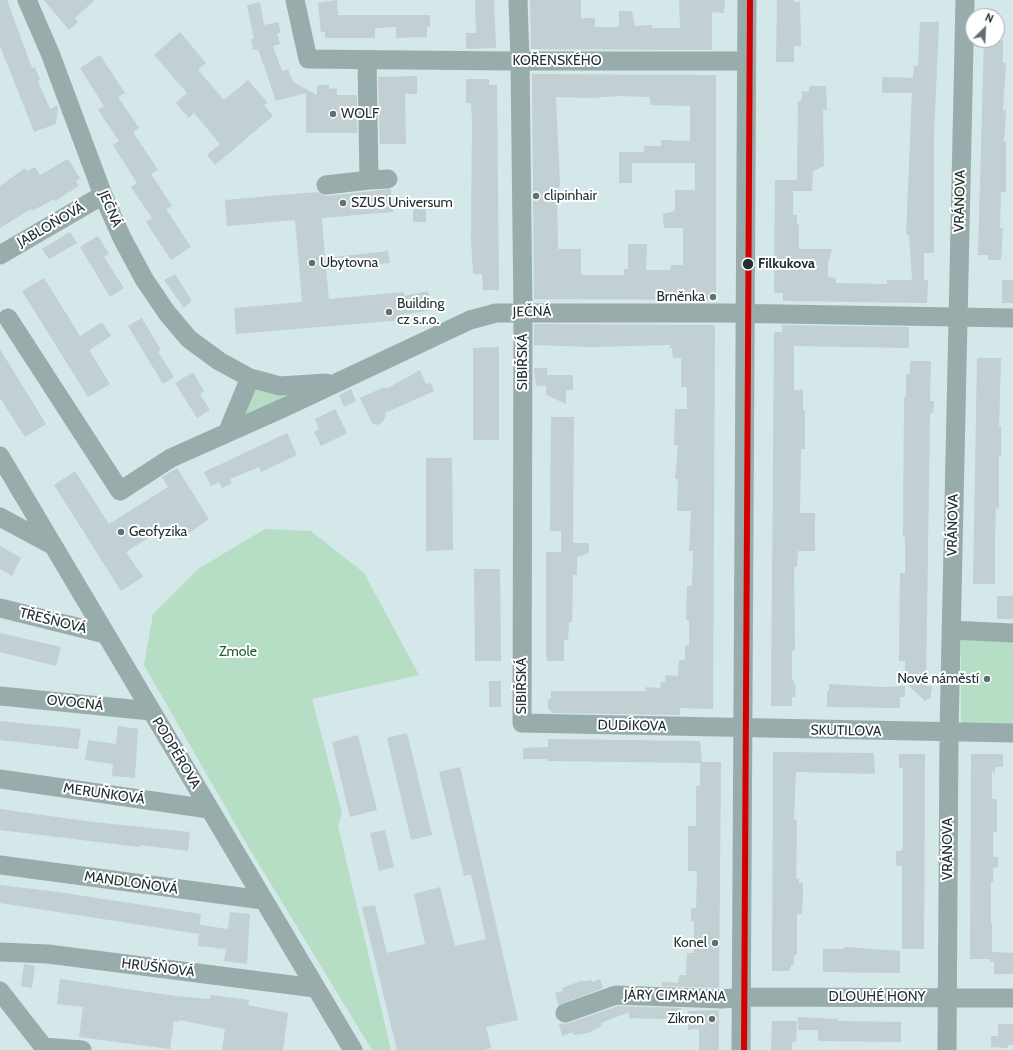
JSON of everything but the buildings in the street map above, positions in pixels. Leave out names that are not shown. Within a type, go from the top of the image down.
[{"type":"street","name":"JEČNÁ","points":[[27,0],[50,53],[103,195],[122,238],[144,279],[167,313],[188,339],[219,361],[250,378],[280,386],[334,383]]},
{"type":"street","name":"KOŘENSKÉHO","points":[[295,0],[308,59],[746,61]]},
{"type":"street","name":"SIBIŘSKÁ","points":[[518,0],[523,312],[522,723]]},
{"type":"street","points":[[740,1050],[747,0]]},
{"type":"street","name":"VRÁNOVA","points":[[947,1050],[949,732],[965,0]]},
{"type":"street","points":[[367,60],[369,180]]},
{"type":"street","points":[[326,185],[388,179]]},
{"type":"street","name":"JABLOŇOVÁ","points":[[0,255],[103,195]]},
{"type":"street","name":"JEČNÁ","points":[[8,318],[120,491],[171,458],[470,320],[496,313],[523,312],[744,313]]},
{"type":"street","points":[[744,313],[1013,318]]},
{"type":"street","points":[[228,431],[250,378]]},
{"type":"street","name":"PODPĚROVA","points":[[0,456],[353,1050]]},
{"type":"street","points":[[0,517],[52,545]]},
{"type":"street","name":"TŘEŠŇOVÁ","points":[[0,608],[105,634]]},
{"type":"street","points":[[951,630],[1013,633]]},
{"type":"street","name":"OVOCNÁ","points":[[0,696],[151,711]]},
{"type":"street","name":"DUDÍKOVA","points":[[522,723],[742,728]]},
{"type":"street","name":"SKUTILOVA","points":[[742,728],[949,732]]},
{"type":"street","points":[[949,732],[1013,733]]},
{"type":"street","name":"MERUŇKOVÁ","points":[[0,779],[209,809]]},
{"type":"street","name":"MANDLOŇOVÁ","points":[[0,865],[263,900]]},
{"type":"street","name":"HRUŠŇOVÁ","points":[[0,952],[48,954],[315,988]]},
{"type":"street","points":[[0,991],[44,1048],[82,1050]]},
{"type":"street","name":"JÁRY CIMRMANA","points":[[565,1013],[616,995],[722,999],[741,997]]},
{"type":"street","name":"DLOUHÉ HONY","points":[[741,997],[1013,998]]},
{"type":"green space","points":[[257,385],[295,392],[250,416],[246,414],[244,409]]},
{"type":"green space","name":"Zmole","points":[[265,529],[311,531],[364,573],[419,675],[312,699],[342,813],[338,826],[391,1050],[372,1050],[246,843],[144,665],[153,614],[198,569]]},
{"type":"green space","name":"Nové náměstí","points":[[961,635],[1013,636],[1013,730],[961,729]]},
{"type":"transit line","points":[[744,1050],[750,0]]},
{"type":"place","name":"WOLF","points":[[333,114]]},
{"type":"place","name":"clipinhair","points":[[536,196]]},
{"type":"place","name":"SZUS Universum","points":[[343,203]]},
{"type":"place","name":"Ubytovna","points":[[312,263]]},
{"type":"place","name":"Filkukova","points":[[748,264]]},
{"type":"place","name":"Brněnka","points":[[713,297]]},
{"type":"place","name":"Building cz s.r.o.","points":[[389,312]]},
{"type":"place","name":"Geofyzika","points":[[121,532]]},
{"type":"place","name":"Nové náměstí","points":[[987,679]]},
{"type":"place","name":"Konel","points":[[715,943]]},
{"type":"place","name":"Zikron","points":[[712,1019]]}]
